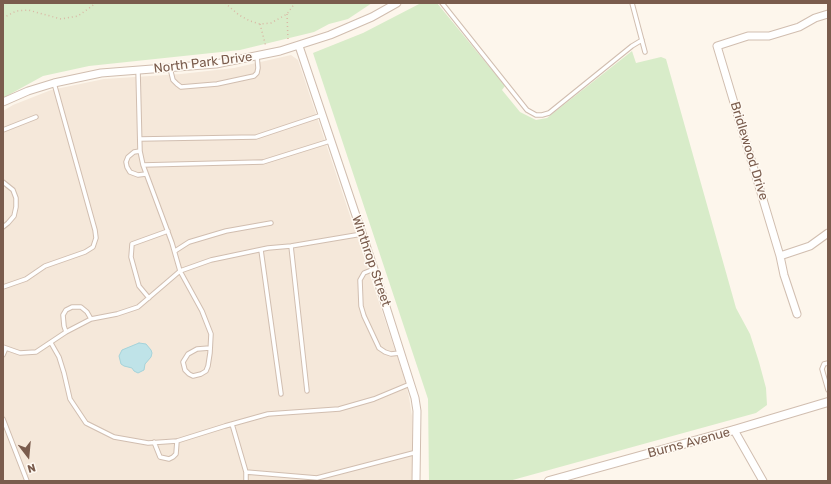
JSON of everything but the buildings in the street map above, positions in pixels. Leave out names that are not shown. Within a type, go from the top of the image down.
[{"type":"street","name":"North Park Drive","points":[[3,102],[28,91],[101,73],[216,64],[268,54],[299,46],[352,26],[397,3]]},
{"type":"street","name":"Bridlewood Drive","points":[[797,314],[784,275],[780,256],[717,46],[748,36],[769,36],[799,27],[815,18],[828,14]]},
{"type":"street","name":"Winthrop Street","points":[[299,46],[411,384],[417,410],[416,481]]},
{"type":"street","points":[[780,256],[810,246],[828,233]]},
{"type":"street","name":"Burns Avenue","points":[[549,481],[734,430],[828,402]]},
{"type":"street","points":[[734,430],[763,481]]},
{"type":"lane","points":[[442,3],[527,110],[536,115],[549,113],[632,46],[642,40]]},
{"type":"lane","points":[[632,3],[645,52]]},
{"type":"lane","points":[[170,68],[173,80],[181,87],[217,84],[254,76],[258,68],[257,56]]},
{"type":"lane","points":[[138,70],[140,151],[143,165],[168,231],[180,271],[202,311],[211,334],[210,348],[208,366],[206,371],[193,376],[189,374],[185,370],[184,362],[188,354],[197,349],[210,348]]},
{"type":"lane","points":[[3,287],[26,279],[44,266],[85,252],[93,247],[96,238],[54,84]]},
{"type":"lane","points":[[140,139],[256,137],[322,115]]},
{"type":"lane","points":[[3,130],[36,117]]},
{"type":"lane","points":[[143,165],[263,162],[330,141]]},
{"type":"lane","points":[[140,151],[134,152],[128,157],[126,162],[127,167],[130,172],[138,175],[146,174]]},
{"type":"lane","points":[[3,182],[12,190],[16,198],[14,216],[3,227]]},
{"type":"lane","points":[[175,252],[189,242],[226,231],[271,223]]},
{"type":"lane","points":[[149,298],[140,286],[131,257],[132,244],[168,231]]},
{"type":"lane","points":[[3,356],[4,348],[20,352],[36,352],[66,332],[91,319],[117,314],[138,307],[180,271],[211,260],[261,250],[362,234]]},
{"type":"lane","points":[[291,246],[307,391]]},
{"type":"lane","points":[[261,250],[281,394]]},
{"type":"lane","points":[[374,269],[364,273],[360,280],[361,306],[364,316],[380,348],[390,354],[401,353]]},
{"type":"lane","points":[[66,332],[63,315],[66,310],[72,306],[81,307],[87,312],[91,319]]},
{"type":"lane","points":[[51,343],[59,357],[70,399],[86,423],[114,438],[148,443],[177,441],[268,414],[339,410],[374,399],[411,384]]},
{"type":"lane","points":[[828,363],[824,364],[822,369],[828,390]]},
{"type":"lane","points":[[3,419],[27,481]]},
{"type":"lane","points":[[232,424],[246,472],[246,481]]},
{"type":"lane","points":[[154,442],[158,455],[165,459],[169,459],[176,454],[177,441]]},
{"type":"lane","points":[[246,472],[317,478],[417,452]]},
{"type":"path","points":[[3,18],[16,11],[28,10],[61,18],[78,16],[95,3]]},
{"type":"path","points":[[224,3],[250,22],[260,24],[271,23],[287,14],[295,3]]},
{"type":"path","points":[[287,14],[288,41]]},
{"type":"path","points":[[260,24],[268,54]]},
{"type":"shaded area","points":[[291,55],[298,60],[405,380],[412,416],[412,481],[3,481],[3,111],[13,105],[51,90],[104,79],[181,74],[234,68]]},
{"type":"green space","points":[[3,3],[372,3],[348,19],[329,24],[314,32],[240,50],[89,66],[43,76],[3,98]]},
{"type":"green space","points":[[421,3],[437,3],[505,86],[502,90],[520,112],[536,120],[547,118],[632,51],[636,63],[661,57],[666,59],[736,308],[750,334],[759,362],[766,388],[767,405],[756,413],[509,481],[429,481],[428,399],[313,53],[363,33]]},
{"type":"water","points":[[139,343],[146,344],[152,353],[151,357],[145,364],[144,370],[138,373],[132,368],[121,364],[119,356],[122,350]]}]
